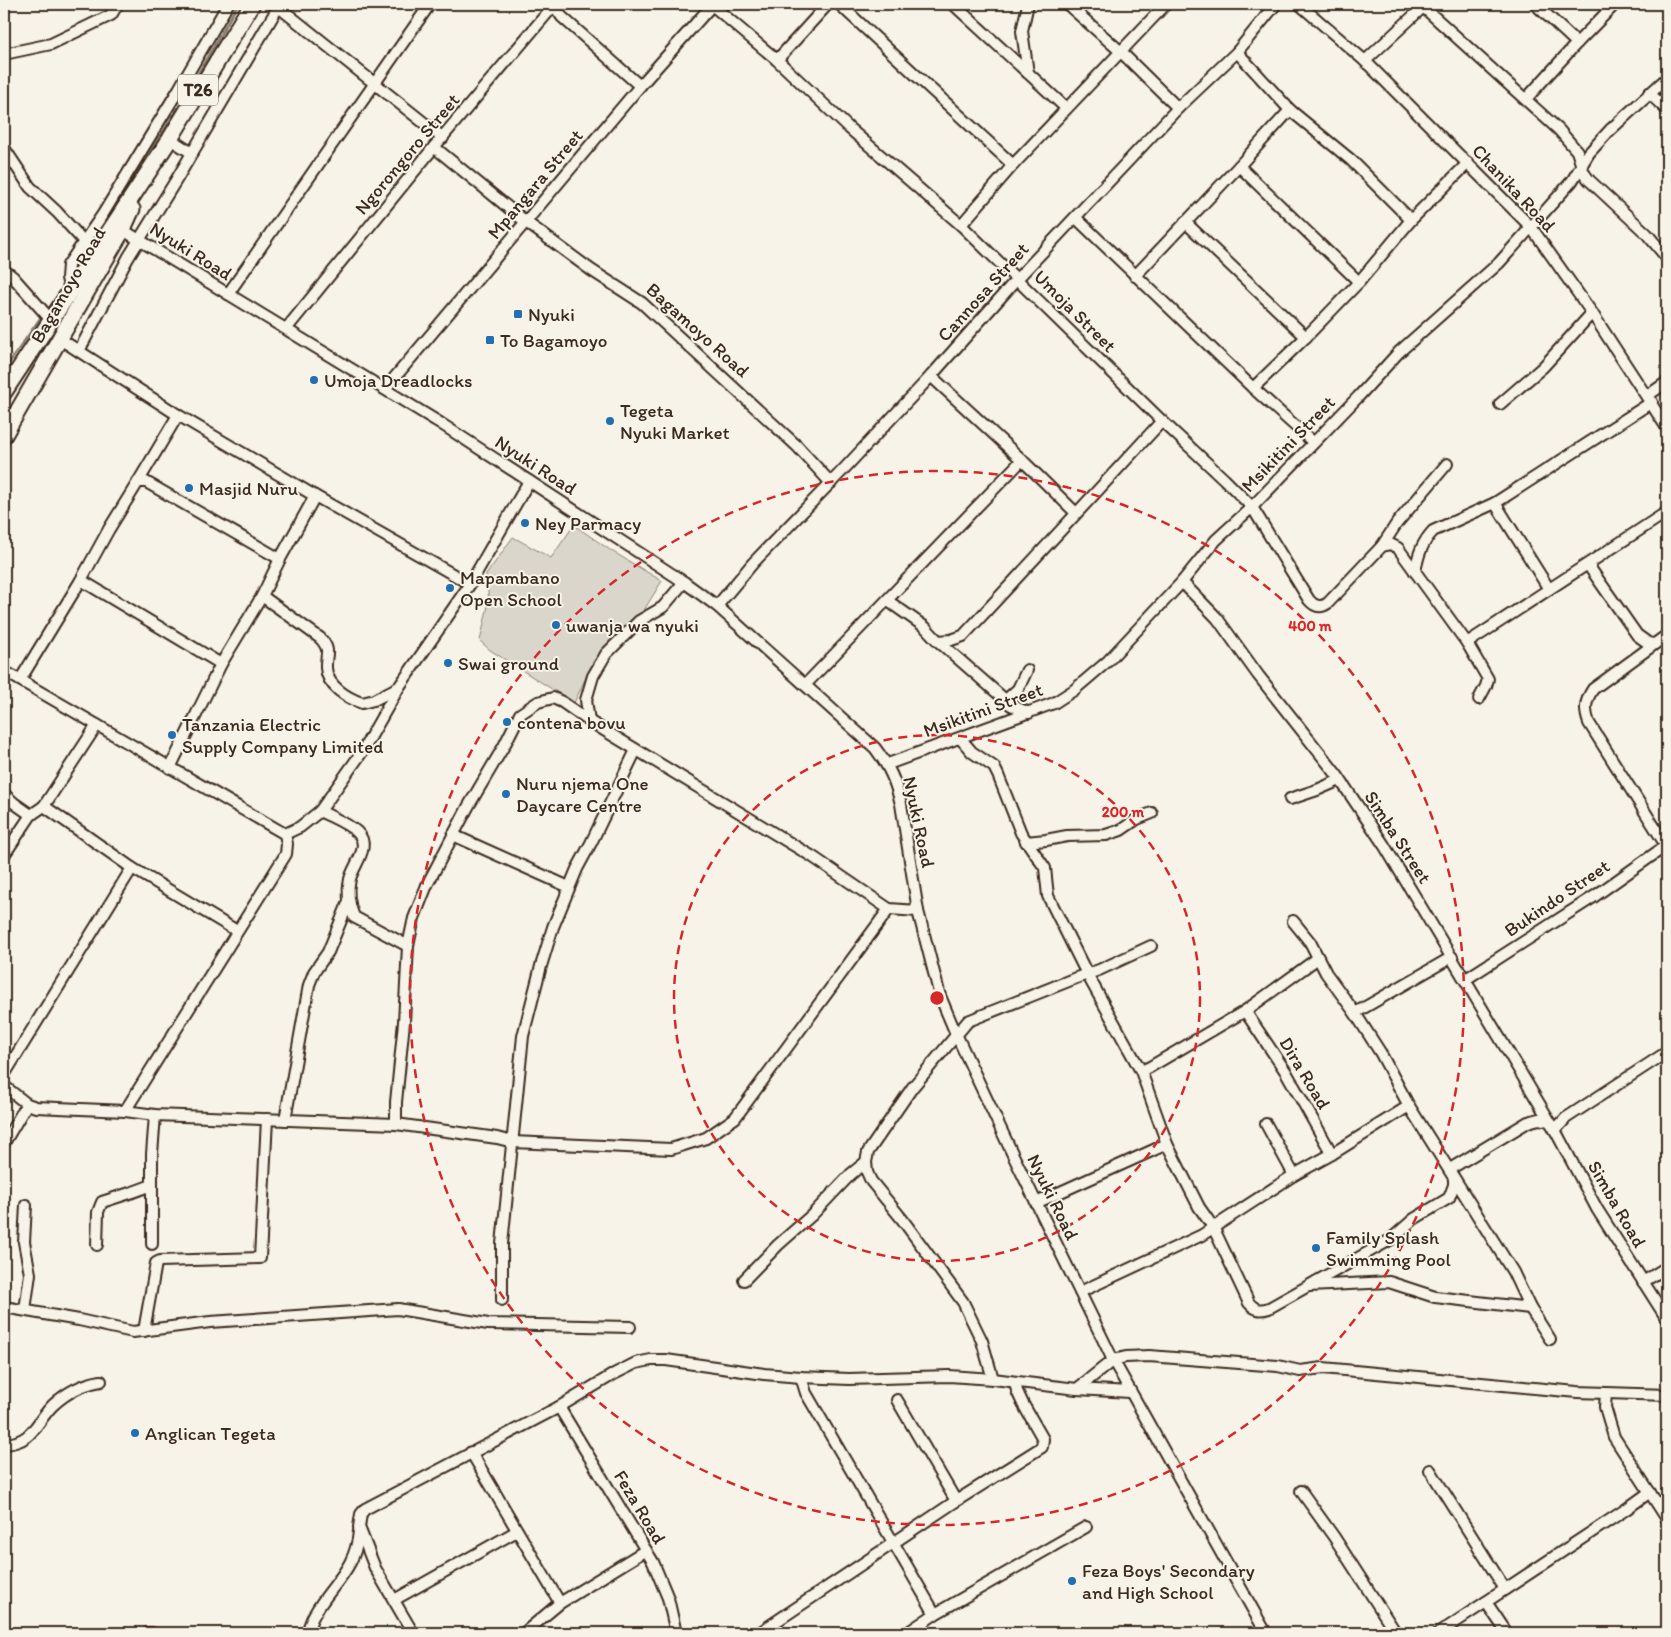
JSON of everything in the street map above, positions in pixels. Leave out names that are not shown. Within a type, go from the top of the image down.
[{"type":"highway","name":"Bagamoyo Road","points":[[4,434],[60,339],[145,177],[252,4]]},
{"type":"highway","name":"Bagamoyo Road","points":[[4,392],[70,290],[89,247],[118,227]]},
{"type":"street","points":[[4,54],[51,44],[111,15],[118,4]]},
{"type":"street","points":[[4,148],[30,186],[89,247],[228,4]]},
{"type":"street","points":[[228,294],[430,4]]},
{"type":"street","points":[[554,4],[562,18],[640,86]]},
{"type":"street","name":"Ngorongoro Street","points":[[286,328],[554,4]]},
{"type":"street","name":"Umoja Street","points":[[712,4],[778,60],[850,129],[961,225],[1162,422],[1252,506],[1310,600],[1318,606],[1328,603],[1382,546]]},
{"type":"street","name":"Mpangara Street","points":[[385,389],[640,86],[712,4]]},
{"type":"street","points":[[778,60],[828,4]]},
{"type":"street","points":[[839,4],[1012,165]]},
{"type":"street","points":[[954,4],[1066,108]]},
{"type":"street","points":[[1028,4],[1022,31],[1028,73]]},
{"type":"street","points":[[1067,4],[1120,51],[1178,108]]},
{"type":"street","points":[[961,225],[1012,165],[1166,4]]},
{"type":"street","name":"Cannosa Street","points":[[717,606],[753,563],[831,484],[1017,279],[1178,108],[1237,52],[1276,4]]},
{"type":"street","name":"Chanika Road","points":[[1298,4],[1365,62],[1530,227],[1592,313],[1650,399],[1667,428]]},
{"type":"street","points":[[1535,4],[1577,43]]},
{"type":"street","points":[[1526,99],[1615,4]]},
{"type":"street","points":[[79,351],[128,258],[192,153],[278,5],[443,138]]},
{"type":"street","points":[[1365,62],[1422,5],[1560,130],[1577,151],[1581,166],[1589,180],[1646,234],[1667,258]]},
{"type":"street","points":[[1237,52],[1290,110],[1351,160],[1411,220]]},
{"type":"street","name":"Msikitini Street","points":[[888,764],[1054,703],[1074,690],[1108,661],[1182,582],[1216,540],[1252,506],[1399,352],[1499,263],[1572,181],[1588,152],[1667,78]]},
{"type":"street","points":[[1649,94],[1667,110]]},
{"type":"street","points":[[174,98],[187,108]]},
{"type":"street","points":[[1135,276],[1290,110]]},
{"type":"street","points":[[170,139],[192,153]]},
{"type":"street","name":"Bagamoyo Road","points":[[434,147],[526,222],[591,270],[642,303],[797,446],[831,484]]},
{"type":"street","points":[[1253,388],[1359,282],[1411,220],[1468,163]]},
{"type":"street","points":[[1239,166],[1359,282]]},
{"type":"street","points":[[1076,218],[1253,388],[1313,442]]},
{"type":"street","points":[[1185,222],[1306,337]]},
{"type":"street","name":"Nyuki Road","points":[[118,227],[385,389],[684,582],[717,606],[875,748],[888,764],[902,804],[918,911],[940,996],[956,1034],[1036,1204],[1113,1360],[1266,1633]]},
{"type":"street","points":[[4,270],[51,320]]},
{"type":"street","points":[[1500,404],[1543,367],[1592,313]]},
{"type":"street","points":[[60,339],[178,415],[314,496],[470,584]]},
{"type":"street","points":[[931,376],[1076,513]]},
{"type":"street","points":[[1415,572],[1420,551],[1426,539],[1433,531],[1495,503],[1650,399],[1667,382]]},
{"type":"street","points":[[20,680],[82,580],[108,529],[178,415]]},
{"type":"street","points":[[938,641],[951,640],[963,636],[1162,422]]},
{"type":"street","points":[[805,686],[1022,460]]},
{"type":"street","points":[[1382,546],[1397,522],[1447,464]]},
{"type":"street","points":[[285,834],[300,827],[320,811],[371,739],[400,687],[470,584],[529,481]]},
{"type":"street","points":[[138,482],[146,482],[280,559]]},
{"type":"street","points":[[170,768],[221,664],[262,596],[314,496]]},
{"type":"street","points":[[1495,503],[1549,589]]},
{"type":"street","points":[[1467,643],[1667,512]]},
{"type":"street","points":[[1382,546],[1390,544],[1398,548],[1467,643],[1487,675],[1487,683],[1479,700]]},
{"type":"street","points":[[1588,565],[1637,635],[1648,643],[1653,644]]},
{"type":"street","points":[[82,580],[221,664]]},
{"type":"street","points":[[589,722],[586,700],[593,676],[606,654],[639,621],[663,607],[684,582]]},
{"type":"street","name":"Simba Street","points":[[1182,582],[1217,618],[1258,675],[1340,780],[1384,845],[1555,1130]]},
{"type":"street","points":[[262,596],[325,643],[327,648],[326,674],[336,688],[362,704],[400,687]]},
{"type":"street","points":[[888,601],[925,627],[938,641],[1011,705],[1029,713]]},
{"type":"street","points":[[1667,635],[1593,689],[1585,705],[1589,723],[1667,846]]},
{"type":"street","points":[[1006,700],[1018,689],[1027,670]]},
{"type":"street","points":[[4,671],[285,834],[286,854],[125,1111]]},
{"type":"street","points":[[396,1124],[408,946],[414,918],[427,885],[520,714],[538,702],[553,698],[562,702],[589,722],[813,857],[889,909],[918,911]]},
{"type":"street","points":[[4,855],[31,815],[44,806],[97,725]]},
{"type":"street","points":[[960,738],[972,752],[994,767],[1026,842],[1045,868],[1048,896],[1087,974],[1141,1071],[1167,1144],[1200,1207],[1213,1227],[1249,1303],[1253,1307],[1264,1310],[1390,1240],[1414,1219],[1449,1198],[1454,1184],[1452,1173]]},
{"type":"street","points":[[502,1300],[502,1244],[523,1036],[553,927],[577,869],[636,750]]},
{"type":"street","points":[[1290,799],[1340,780]]},
{"type":"street","points":[[4,794],[31,815]]},
{"type":"street","points":[[44,806],[132,868],[237,931]]},
{"type":"street","points":[[285,1120],[310,985],[314,972],[328,952],[349,901],[350,879],[363,848],[363,842],[356,831],[320,811]]},
{"type":"street","points":[[1026,842],[1067,836],[1106,834],[1121,830],[1137,819],[1152,813]]},
{"type":"street","points":[[453,835],[570,887]]},
{"type":"street","name":"Bukindo Street","points":[[1466,980],[1595,896],[1667,846]]},
{"type":"street","points":[[4,1075],[132,868]]},
{"type":"street","points":[[349,901],[354,917],[408,946]]},
{"type":"street","points":[[4,1086],[27,1104],[36,1107],[125,1111],[155,1115],[396,1124],[497,1138],[513,1142],[671,1149],[706,1138],[735,1118],[889,909]]},
{"type":"street","points":[[1293,921],[1310,942],[1326,974],[1356,1012],[1409,1106],[1513,1272],[1530,1308],[1550,1339]]},
{"type":"street","points":[[993,1379],[982,1341],[963,1302],[902,1219],[871,1181],[867,1172],[868,1152],[912,1088],[968,1022],[1099,970],[1151,946]]},
{"type":"street","points":[[1356,1012],[1452,957]]},
{"type":"street","points":[[1141,1071],[1245,1011],[1318,958]]},
{"type":"street","name":"Dira Road","points":[[1245,1011],[1286,1072],[1332,1154]]},
{"type":"street","points":[[1555,1130],[1566,1118],[1667,1052]]},
{"type":"street","points":[[4,1143],[27,1104]]},
{"type":"street","points":[[1080,1292],[1202,1235],[1294,1175],[1332,1154],[1409,1106]]},
{"type":"street","points":[[152,1244],[155,1115]]},
{"type":"street","points":[[144,1331],[156,1263],[160,1261],[260,1258],[267,1119]]},
{"type":"street","points":[[1452,1173],[1528,1122],[1538,1119],[1549,1121]]},
{"type":"street","points":[[1266,1124],[1294,1175]]},
{"type":"street","name":"Simba Road","points":[[1555,1130],[1598,1208],[1667,1319]]},
{"type":"street","points":[[1036,1204],[1167,1144]]},
{"type":"street","points":[[744,1280],[778,1245],[812,1215],[851,1174],[866,1162]]},
{"type":"street","points":[[97,1245],[98,1212],[102,1202],[152,1185]]},
{"type":"street","points":[[25,1310],[30,1274],[23,1232],[26,1205]]},
{"type":"street","points":[[1643,1282],[1667,1267]]},
{"type":"street","points":[[1307,1286],[1389,1282],[1435,1297],[1530,1308]]},
{"type":"street","points":[[4,1307],[79,1320],[133,1332],[210,1322],[398,1309],[488,1324],[630,1327]]},
{"type":"street","points":[[1077,1389],[1113,1360],[1126,1357],[1149,1356],[1278,1366],[1300,1371],[1323,1368],[1578,1392],[1667,1395]]},
{"type":"street","points":[[307,1633],[314,1616],[343,1577],[358,1546],[361,1514],[370,1505],[558,1407],[636,1363],[666,1360],[764,1374],[800,1377],[849,1379],[949,1376],[1077,1389],[1130,1392]]},
{"type":"street","points":[[800,1377],[806,1393],[935,1614]]},
{"type":"street","points":[[4,1444],[13,1443],[29,1436],[52,1406],[70,1391],[101,1381]]},
{"type":"street","points":[[759,1633],[1043,1445],[1043,1439],[1023,1404],[1015,1382]]},
{"type":"street","points":[[1606,1393],[1605,1407],[1614,1437],[1667,1519]]},
{"type":"street","points":[[897,1400],[956,1501]]},
{"type":"street","name":"Feza Road","points":[[558,1407],[653,1562],[668,1598],[676,1633]]},
{"type":"street","points":[[471,1452],[560,1603]]},
{"type":"street","points":[[1430,1470],[1505,1589]]},
{"type":"street","points":[[1301,1491],[1396,1633]]},
{"type":"street","points":[[1439,1633],[1650,1492]]},
{"type":"street","points":[[907,1633],[935,1614],[1086,1526]]},
{"type":"street","points":[[359,1527],[375,1568],[413,1633]]},
{"type":"street","points":[[394,1600],[517,1531]]},
{"type":"street","points":[[524,1633],[560,1603],[646,1550]]},
{"type":"street","points":[[1486,1602],[1506,1633]]},
{"type":"shaded area","name":"uwanja wa nyuki","points":[[574,525],[610,550],[662,581],[644,610],[594,660],[574,703],[490,650],[480,641],[489,601],[486,575],[513,537],[551,558]]},
{"type":"waterway","points":[[184,98],[238,4]]},
{"type":"waterway","points":[[92,244],[178,108]]},
{"type":"waterway","points":[[9,363],[41,317]]},
{"type":"place","name":"Nyuki","points":[[518,314]]},
{"type":"place","name":"To Bagamoyo","points":[[490,340]]},
{"type":"place","name":"Umoja Dreadlocks","points":[[314,380]]},
{"type":"place","name":"Tegeta Nyuki Market","points":[[610,421]]},
{"type":"place","name":"Masjid Nuru","points":[[189,488]]},
{"type":"place","name":"Ney Parmacy","points":[[525,523]]},
{"type":"place","name":"Mapambano Open School","points":[[450,588]]},
{"type":"place","name":"uwanja wa nyuki","points":[[556,625]]},
{"type":"place","name":"Swai ground","points":[[448,663]]},
{"type":"place","name":"contena bovu","points":[[507,722]]},
{"type":"place","name":"Tanzania Electric Supply Company Limited","points":[[172,735]]},
{"type":"place","name":"Nuru njema One Daycare Centre","points":[[506,794]]},
{"type":"place","name":"Family Splash Swimming Pool","points":[[1316,1248]]},
{"type":"place","name":"Anglican Tegeta","points":[[135,1433]]},
{"type":"place","name":"Feza Boys' Secondary and High School","points":[[1072,1581]]}]
